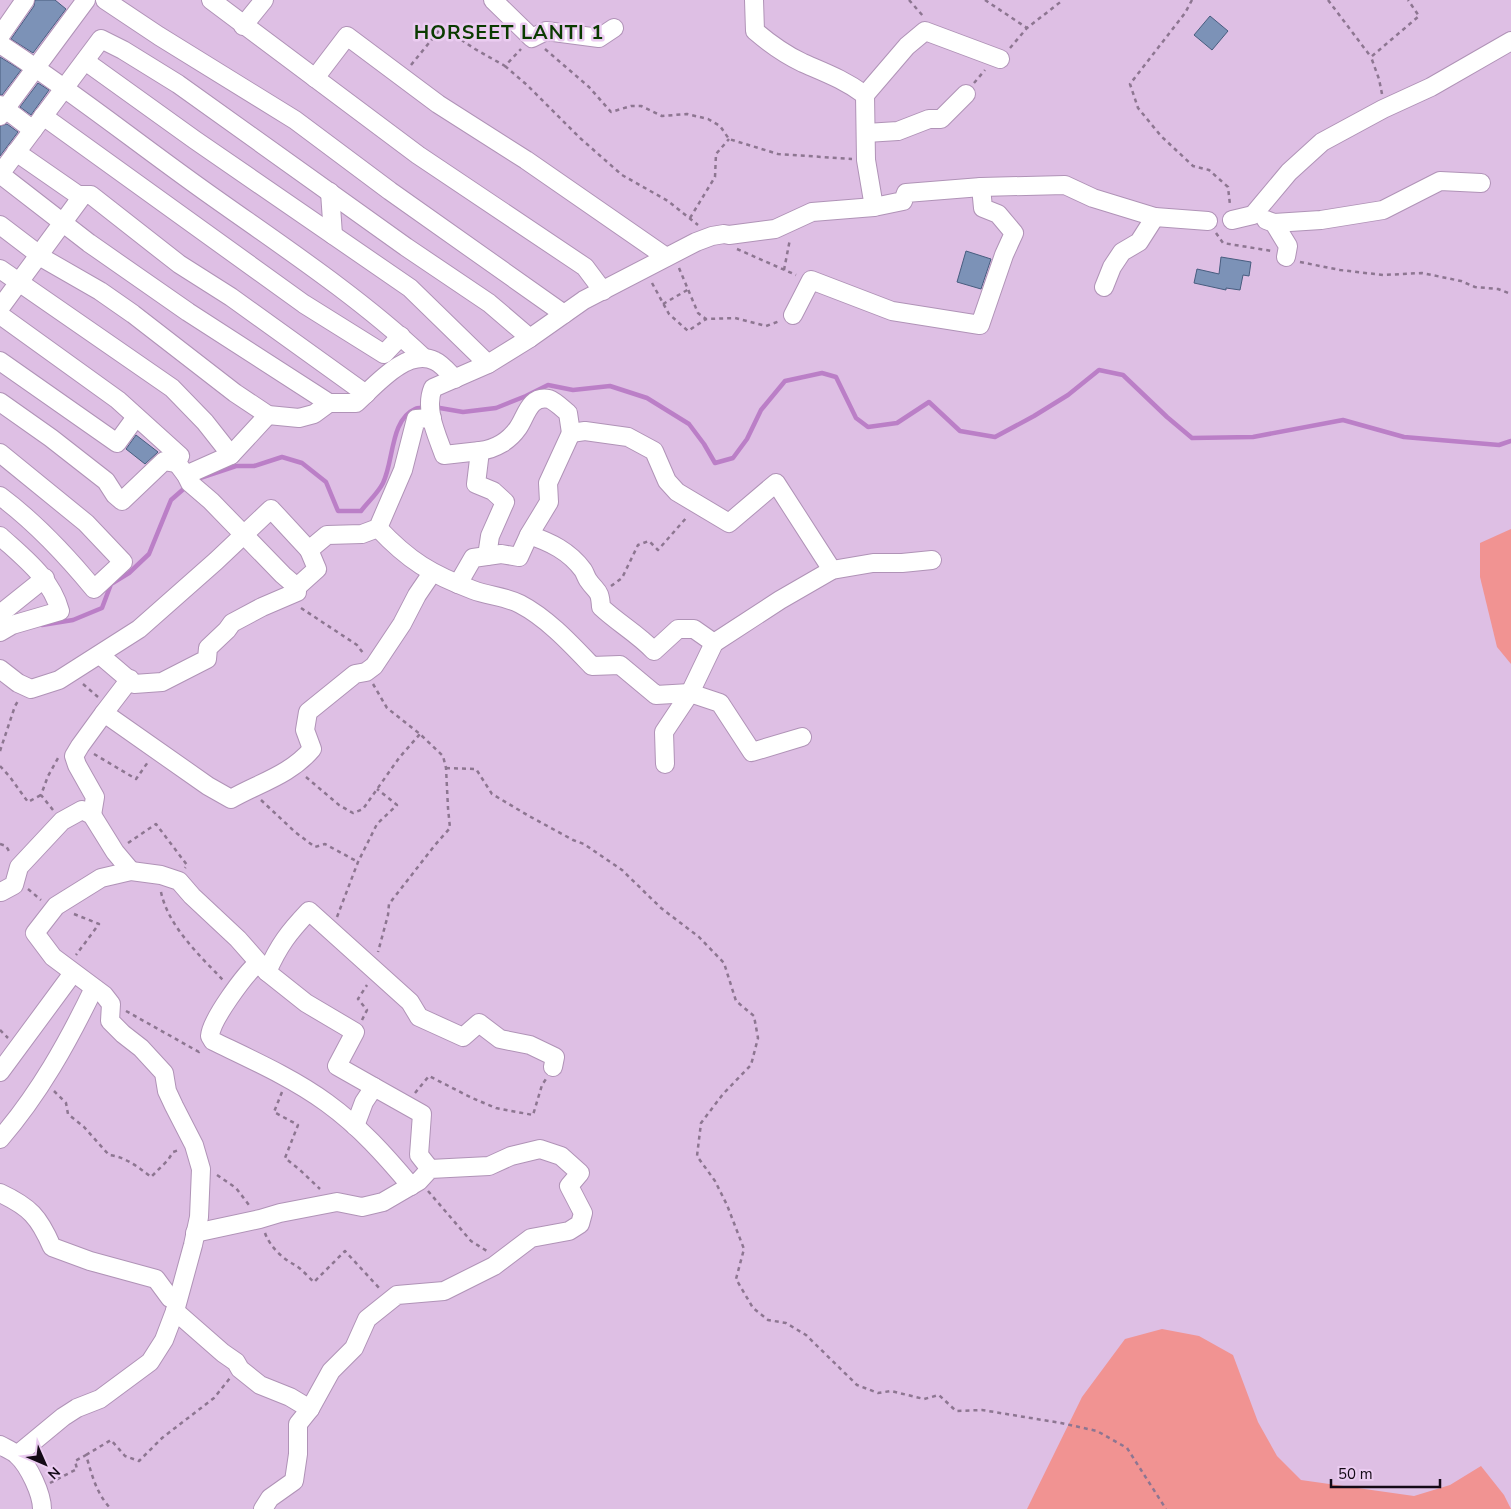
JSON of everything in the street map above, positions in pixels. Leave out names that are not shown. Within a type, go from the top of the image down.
[{"type":"street","points":[[105,0],[159,36],[295,120],[564,314]]},
{"type":"street","points":[[211,0],[418,155],[585,267],[603,291]]},
{"type":"street","points":[[244,26],[264,0]]},
{"type":"street","points":[[493,0],[532,38],[546,32],[599,38],[614,28]]},
{"type":"street","points":[[754,0],[755,31],[768,42],[802,62],[848,82],[865,95]]},
{"type":"street","points":[[33,130],[2,110],[36,68],[83,1]]},
{"type":"street","points":[[0,36],[20,2]]},
{"type":"street","points":[[874,208],[866,160],[865,95],[907,46],[925,31],[1000,59]]},
{"type":"street","points":[[315,78],[347,36],[438,104],[668,255]]},
{"type":"street","points":[[422,356],[403,363],[356,403],[329,403],[188,312],[89,244],[0,174],[101,39],[123,50],[178,84],[406,247],[489,302],[530,338]]},
{"type":"street","points":[[1253,215],[1289,172],[1322,142],[1383,110],[1431,88],[1511,41]]},
{"type":"street","points":[[0,44],[65,88],[319,272],[401,336],[422,356],[436,361],[456,379]]},
{"type":"street","points":[[85,61],[195,140],[410,288],[488,364]]},
{"type":"street","points":[[866,133],[898,130],[928,119],[941,119],[966,94]]},
{"type":"street","points":[[43,116],[304,304],[384,354],[401,336]]},
{"type":"street","points":[[16,152],[78,196],[91,195],[179,264],[231,297],[366,394]]},
{"type":"street","points":[[1232,220],[1253,215],[1274,223],[1321,220],[1382,210],[1440,182],[1481,183]]},
{"type":"street","points":[[458,584],[473,558],[501,554],[519,557],[529,535],[549,502],[548,483],[571,433],[568,413],[550,399],[540,400],[528,408],[518,428],[492,450],[444,455],[430,410],[432,388],[488,364],[530,338],[584,300],[668,255],[721,235],[775,229],[812,212],[874,208],[904,201],[906,193],[982,187],[1064,185],[1093,198],[1155,216],[1208,221]]},
{"type":"street","points":[[793,315],[812,280],[892,311],[980,325],[1014,232],[998,214],[983,208],[982,187]]},
{"type":"street","points":[[330,192],[333,235]]},
{"type":"street","points":[[0,308],[83,195]]},
{"type":"street","points":[[1104,287],[1112,267],[1122,252],[1139,242],[1155,216]]},
{"type":"street","points":[[1274,223],[1288,246],[1286,257]]},
{"type":"street","points":[[0,225],[39,255],[100,291],[133,314],[268,415],[299,418],[314,414],[329,403]]},
{"type":"street","points":[[0,269],[172,388],[205,422],[231,456]]},
{"type":"street","points":[[0,315],[118,400],[180,456],[181,469],[190,483],[211,501],[283,575],[291,592]]},
{"type":"street","points":[[0,362],[117,443],[136,417]]},
{"type":"street","points":[[0,402],[51,438],[106,481],[115,495],[122,501],[164,462],[181,469],[231,456],[268,415]]},
{"type":"street","points":[[310,550],[327,535],[362,534],[378,528],[403,470],[416,419],[430,410]]},
{"type":"street","points":[[571,433],[585,431],[628,438],[654,451],[667,481],[677,492],[729,523],[776,483],[832,570]]},
{"type":"street","points":[[480,451],[476,484],[493,491],[505,502],[490,536],[487,556]]},
{"type":"street","points":[[0,453],[86,523],[123,562],[94,589],[59,550],[0,496]]},
{"type":"street","points":[[0,669],[18,683],[31,689],[59,680],[139,629],[271,510],[310,550],[317,569],[291,592],[232,623],[208,648],[207,659],[162,682],[134,684],[100,655]]},
{"type":"street","points":[[378,528],[411,560],[432,573],[474,591],[507,598],[523,605],[558,632],[592,666],[620,665],[656,695],[690,693],[720,703],[752,752],[802,736]]},
{"type":"street","points":[[529,535],[552,543],[572,558],[601,594],[601,606],[616,621],[642,639],[654,651],[678,629],[694,629],[714,643]]},
{"type":"street","points":[[0,536],[45,578],[60,611],[3,617]]},
{"type":"street","points":[[665,764],[664,732],[690,693],[714,643],[780,600],[832,570],[873,563],[932,560]]},
{"type":"street","points":[[106,709],[156,751],[231,799],[250,788],[270,781],[303,760],[312,749],[305,730],[308,712],[355,674],[370,669],[402,624],[416,595],[432,573]]},
{"type":"street","points":[[3,617],[45,578]]},
{"type":"street","points":[[92,815],[95,797],[76,765],[77,751],[106,709],[130,680]]},
{"type":"street","points":[[1,892],[14,885],[19,867],[62,820],[82,810],[92,815],[115,852],[131,870]]},
{"type":"street","points":[[17,1455],[63,1417],[77,1408],[100,1400],[150,1362],[164,1340],[176,1306],[194,1245],[199,1217],[201,1169],[194,1145],[167,1091],[164,1074],[141,1048],[110,1021],[111,1004],[104,995],[53,957],[35,932],[56,906],[101,878],[131,870],[161,875],[179,881],[192,896],[232,933],[263,967],[306,1003],[355,1032],[337,1066],[422,1114],[419,1155],[420,1179]]},
{"type":"street","points":[[420,1179],[327,1102],[288,1079],[213,1040],[210,1036],[210,1030],[249,971],[263,967],[309,911],[410,1002],[419,1017],[463,1037],[479,1024],[500,1040],[530,1045],[555,1057],[553,1067]]},
{"type":"street","points":[[0,1072],[73,973]]},
{"type":"street","points":[[0,1139],[14,1123],[72,1035],[94,988]]},
{"type":"street","points":[[354,1126],[364,1102],[374,1087]]},
{"type":"street","points":[[195,1233],[337,1202],[362,1207],[383,1202],[420,1179],[460,1166],[489,1166],[511,1156],[540,1149],[560,1156],[580,1173],[569,1186],[583,1213],[580,1224],[569,1231],[531,1238],[494,1266],[444,1291],[397,1295],[367,1320],[354,1348],[331,1371],[310,1409],[298,1424],[298,1454],[294,1481],[270,1498],[263,1509]]},
{"type":"street","points":[[0,1193],[15,1200],[36,1216],[52,1247],[90,1261],[156,1280],[176,1306],[222,1353],[236,1362],[240,1369],[260,1385],[290,1397],[310,1409]]},
{"type":"street","points":[[0,1445],[17,1455],[28,1471],[42,1501],[42,1509]]},
{"type":"path","points":[[909,0],[927,19],[925,31]]},
{"type":"path","points":[[985,0],[1027,28]]},
{"type":"path","points":[[966,94],[984,71],[1000,59],[1027,28],[1063,0]]},
{"type":"path","points":[[1192,0],[1130,84],[1138,108],[1161,136],[1193,166],[1209,170],[1228,187],[1232,220]]},
{"type":"path","points":[[1328,0],[1371,57],[1380,79],[1383,110]]},
{"type":"path","points":[[1371,57],[1419,16],[1408,0]]},
{"type":"path","points":[[402,77],[442,27],[475,50],[505,66],[527,85],[580,138],[622,175],[668,201],[690,218],[721,235],[738,251],[812,280]]},
{"type":"path","points":[[505,66],[532,38],[589,87],[611,112],[631,106],[641,106],[662,116],[686,114],[708,119],[720,126],[729,139],[778,154],[866,160]]},
{"type":"path","points":[[690,218],[715,176],[716,154],[729,139]]},
{"type":"path","points":[[784,270],[793,220]]},
{"type":"path","points":[[1208,221],[1223,243],[1267,250],[1301,262],[1340,270],[1383,275],[1422,273],[1461,280],[1475,288],[1498,289],[1511,294]]},
{"type":"path","points":[[668,255],[689,289],[698,313],[706,319]]},
{"type":"path","points":[[645,268],[669,314],[688,331],[706,319],[735,318],[766,326],[793,315]]},
{"type":"path","points":[[663,304],[689,289]]},
{"type":"path","points":[[601,594],[622,578],[638,545],[649,541],[658,550],[698,505]]},
{"type":"path","points":[[291,592],[324,621],[357,645],[387,708],[420,734],[443,756],[446,768],[450,828],[434,845],[389,904],[388,915],[376,960],[376,971],[358,999],[367,1010],[355,1032]]},
{"type":"path","points":[[70,673],[106,709]]},
{"type":"path","points":[[0,751],[14,706],[26,687]]},
{"type":"path","points":[[297,764],[300,772],[339,805],[353,813],[363,809],[399,758],[420,734]]},
{"type":"path","points":[[0,766],[28,802],[41,795],[48,776],[65,750],[77,751],[136,779],[156,751]]},
{"type":"path","points":[[446,768],[476,769],[492,794],[573,840],[584,844],[622,870],[661,908],[699,937],[724,963],[736,1001],[754,1016],[758,1038],[751,1066],[723,1094],[701,1123],[697,1156],[715,1182],[727,1205],[744,1249],[736,1279],[753,1308],[768,1320],[786,1324],[806,1335],[857,1385],[878,1392],[891,1391],[924,1399],[939,1395],[956,1411],[982,1410],[1097,1431],[1127,1448],[1166,1509]]},
{"type":"path","points":[[250,788],[295,832],[315,847],[326,844],[358,862]]},
{"type":"path","points":[[331,929],[358,862],[377,824],[397,805],[377,789]]},
{"type":"path","points":[[41,795],[62,820]]},
{"type":"path","points":[[115,852],[156,824],[187,865],[179,881]]},
{"type":"path","points":[[161,875],[161,890],[164,904],[175,922],[191,946],[235,992]]},
{"type":"path","points":[[111,1004],[171,1034],[199,1052],[210,1036]]},
{"type":"path","points":[[407,1106],[429,1076],[496,1108],[533,1115],[542,1085],[553,1067]]},
{"type":"path","points":[[288,1079],[274,1112],[298,1125],[285,1158],[321,1190],[331,1203]]},
{"type":"path","points":[[43,1080],[66,1103],[68,1114],[84,1127],[109,1155],[119,1156],[151,1177],[174,1152],[194,1145]]},
{"type":"path","points":[[201,1169],[218,1175],[236,1188],[260,1219],[268,1242],[289,1263],[296,1266],[314,1282],[345,1251],[364,1274],[383,1292],[397,1295]]},
{"type":"path","points":[[420,1179],[471,1241],[490,1253],[494,1266]]},
{"type":"path","points":[[37,1490],[77,1469],[75,1461],[111,1440],[125,1456],[139,1461],[162,1438],[214,1398],[226,1382],[240,1369]]},
{"type":"path","points":[[86,1455],[97,1491],[111,1509]]},
{"type":"shaded area","points":[[1511,529],[1511,664],[1497,647],[1480,577],[1480,543]]},
{"type":"shaded area","points":[[1162,1329],[1199,1336],[1233,1355],[1258,1422],[1277,1456],[1301,1480],[1414,1496],[1450,1485],[1481,1466],[1504,1495],[1511,1509],[1027,1509],[1082,1397],[1125,1339]]},
{"type":"building","points":[[35,0],[55,0],[66,9],[33,53],[11,39],[34,6]]},
{"type":"building","points":[[1210,16],[1228,31],[1212,50],[1194,35]]},
{"type":"building","points":[[0,57],[21,70],[2,95],[0,95]]},
{"type":"building","points":[[38,83],[49,90],[31,115],[20,107]]},
{"type":"building","points":[[7,124],[18,132],[0,156],[0,126]]},
{"type":"building","points":[[966,251],[991,259],[981,289],[957,282]]},
{"type":"building","points":[[1221,257],[1251,262],[1249,276],[1243,275],[1240,290],[1226,288],[1226,290],[1194,283],[1197,269],[1219,274]]},
{"type":"building","points":[[136,435],[158,452],[145,464],[126,449]]},
{"type":"waterway","points":[[434,407],[463,412],[496,408],[548,385],[573,390],[610,386],[647,398],[689,424],[715,463],[733,458],[747,439],[761,410],[785,381],[822,373],[836,377],[856,418],[868,427],[897,423],[929,402],[960,431],[995,437],[1068,395],[1099,370],[1123,375],[1192,438],[1253,437],[1343,420],[1404,437],[1499,445],[1511,441]]},
{"type":"waterway","points":[[200,478],[236,466],[254,466],[282,457],[302,463],[326,482],[338,511],[361,511],[383,483],[401,422],[407,414],[415,409],[427,408]]},
{"type":"waterway","points":[[42,625],[73,620],[102,608],[111,584],[129,573],[149,554],[171,500],[187,486]]},
{"type":"district","name":"HORSEET LANTI 1","points":[[509,32]]}]
